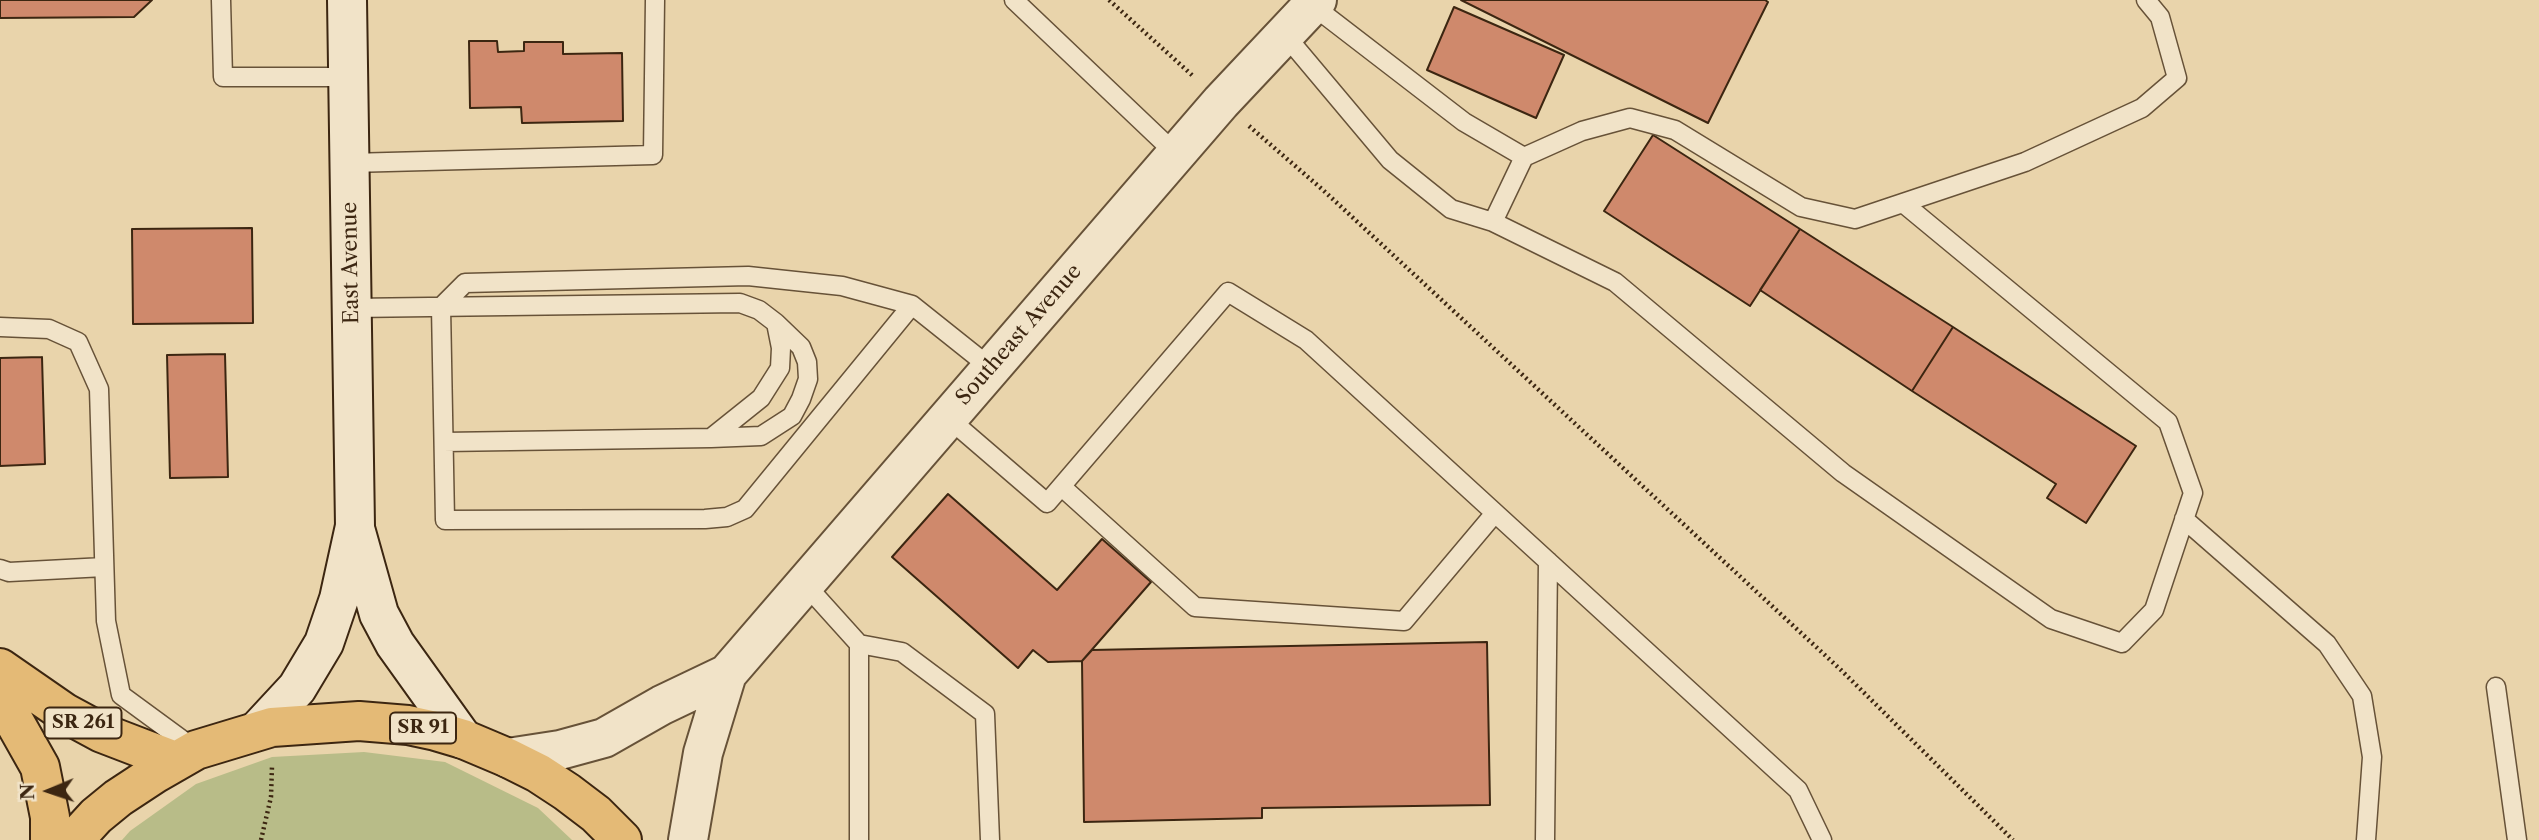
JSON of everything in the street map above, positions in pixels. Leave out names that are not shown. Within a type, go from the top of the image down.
[{"type":"main road","name":"SR 261","points":[[0,668],[65,713],[102,733],[186,755]]},
{"type":"main road","name":"SR 261","points":[[0,696],[40,767],[50,817],[50,840]]},
{"type":"main road","name":"SR 91","points":[[74,840],[96,816],[118,798],[186,755],[265,728],[336,722],[408,725],[463,739],[508,758],[566,792],[596,814],[622,840]]},
{"type":"street","name":"East Avenue","points":[[265,728],[297,688],[324,643],[339,599],[355,526],[347,0]]},
{"type":"street","name":"Southeast Avenue","points":[[688,840],[703,753],[727,674],[1221,102],[1314,3]]},
{"type":"street","name":"East Avenue","points":[[355,526],[384,624],[395,644],[463,739]]},
{"type":"street","name":"Southeast Avenue","points":[[508,758],[560,750],[604,738],[662,705],[727,674]]},
{"type":"lane","points":[[221,0],[223,77],[348,78]]},
{"type":"lane","points":[[350,163],[653,155],[655,0]]},
{"type":"lane","points":[[1014,0],[1176,154]]},
{"type":"lane","points":[[1493,222],[1524,157],[1582,131],[1630,118],[1675,130],[1801,207],[1855,219],[2025,162],[2142,108],[2177,78],[2160,17],[2146,0]]},
{"type":"lane","points":[[1314,3],[1464,122],[1524,157]]},
{"type":"lane","points":[[1285,36],[1390,160],[1451,209],[1493,222],[1615,282],[1843,473],[2051,620],[2122,643],[2154,610],[2193,493],[2168,422],[1903,203]]},
{"type":"lane","points":[[912,305],[745,509],[727,517],[705,519],[445,520],[441,307],[465,283],[748,276],[842,286],[912,305],[991,368]]},
{"type":"lane","points":[[947,417],[1047,503],[1228,292],[1306,340],[1798,790],[1822,840]]},
{"type":"lane","points":[[352,308],[740,303],[759,310],[776,323],[801,347],[807,362],[808,379],[792,415],[761,436],[444,442]]},
{"type":"lane","points":[[711,438],[761,398],[780,368],[781,348],[776,323]]},
{"type":"lane","points":[[0,327],[49,328],[78,342],[99,389],[106,621],[121,695],[186,755]]},
{"type":"lane","points":[[1062,487],[1195,607],[1404,621],[1495,513]]},
{"type":"lane","points":[[2184,519],[2327,644],[2362,695],[2372,757],[2366,840]]},
{"type":"lane","points":[[1545,840],[1548,561]]},
{"type":"lane","points":[[0,569],[9,572],[104,567]]},
{"type":"lane","points":[[804,583],[859,644],[902,652],[985,714],[990,840]]},
{"type":"lane","points":[[859,644],[859,840]]},
{"type":"lane","points":[[2496,687],[2517,840]]},
{"type":"path","points":[[1109,0],[1323,190],[1841,670],[2012,840]]},
{"type":"path","points":[[261,840],[271,797],[265,728]]},
{"type":"green space","points":[[364,752],[445,762],[538,808],[572,840],[122,840],[130,831],[196,784],[272,757]]},
{"type":"building","points":[[0,0],[152,0],[134,17],[0,18]]},
{"type":"building","points":[[1461,0],[1765,0],[1768,2],[1708,123]]},
{"type":"building","points":[[1454,7],[1564,55],[1536,118],[1427,70]]},
{"type":"building","points":[[469,41],[497,41],[498,52],[524,51],[524,42],[563,42],[563,54],[622,53],[623,121],[522,123],[521,107],[470,108]]},
{"type":"building","points":[[1653,135],[1800,229],[1750,306],[1604,211]]},
{"type":"building","points":[[252,228],[253,323],[133,324],[132,229]]},
{"type":"building","points":[[1800,229],[1953,327],[1912,391],[1760,290]]},
{"type":"building","points":[[1953,327],[2136,446],[2086,523],[2047,498],[2056,484],[1912,391]]},
{"type":"building","points":[[225,354],[228,477],[170,478],[167,355]]},
{"type":"building","points":[[42,357],[45,464],[0,466],[0,358]]},
{"type":"building","points":[[948,494],[1057,590],[1102,539],[1151,582],[1082,661],[1048,662],[1033,650],[1018,668],[892,557]]},
{"type":"building","points":[[1487,642],[1490,805],[1262,808],[1262,818],[1084,822],[1082,661],[1092,650]]}]
